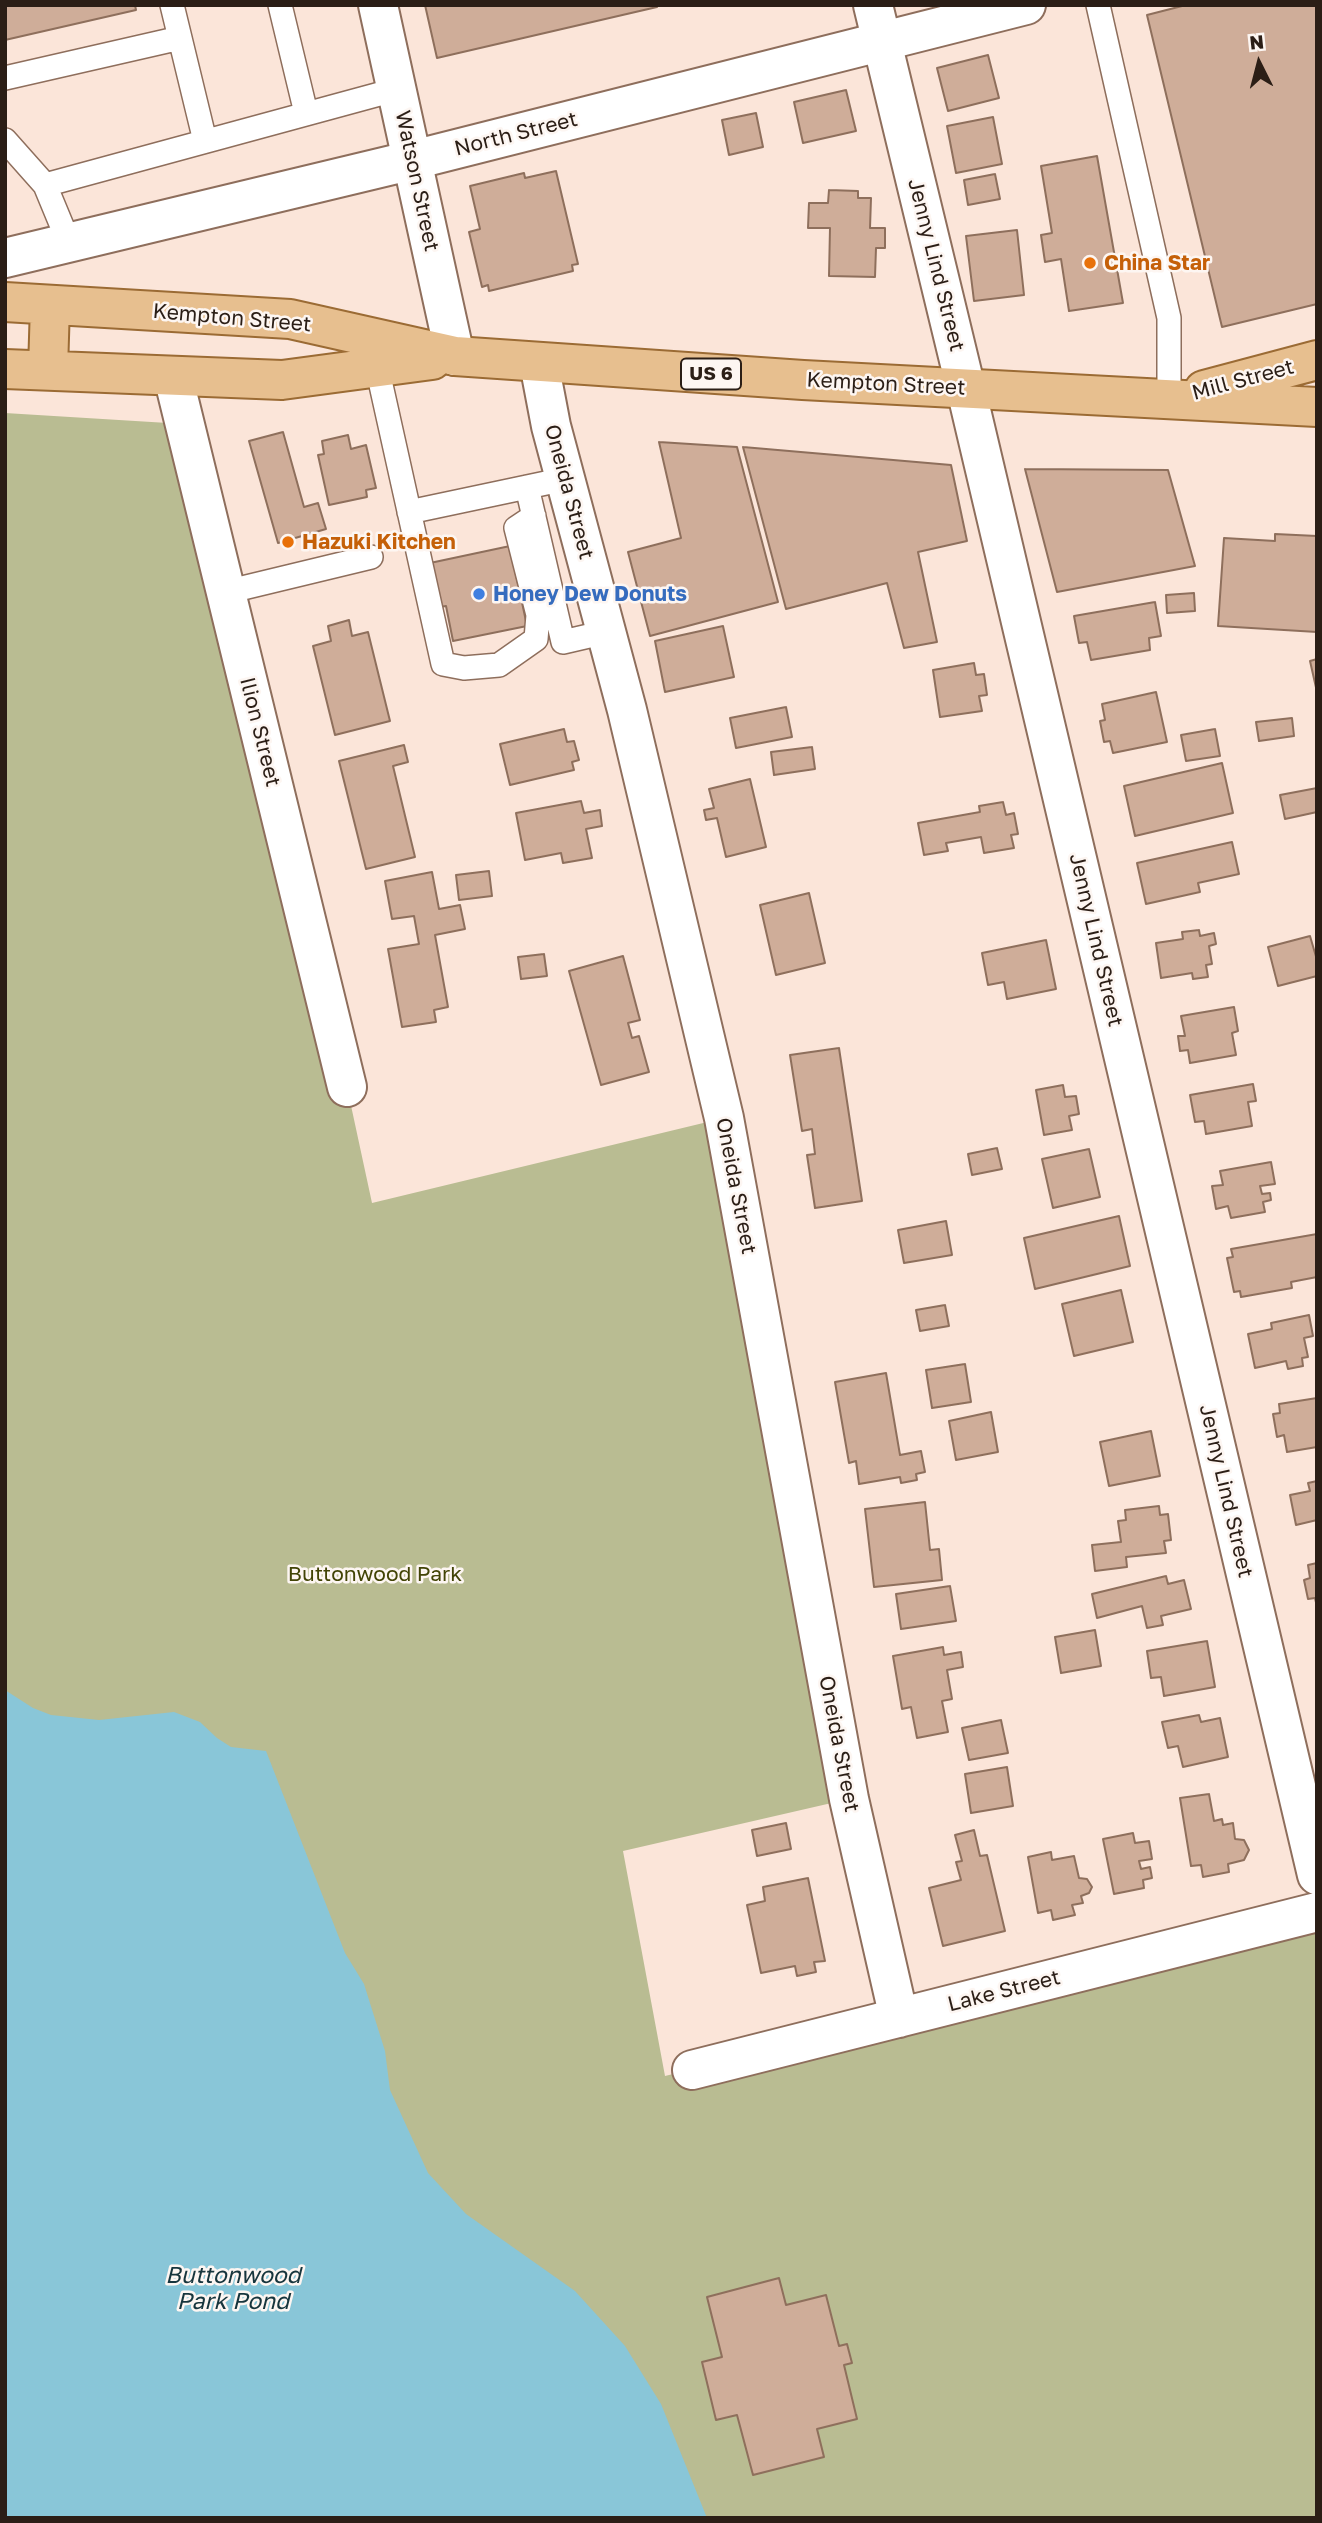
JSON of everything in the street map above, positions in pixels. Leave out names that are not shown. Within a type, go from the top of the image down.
[{"type":"main road","name":"Kempton Street","points":[[5,303],[290,319],[455,356],[539,363],[1317,407]]},
{"type":"main road","points":[[48,370],[50,305]]},
{"type":"main road","name":"Kempton Street","points":[[5,369],[282,380],[455,356]]},
{"type":"main road","name":"Mill Street","points":[[1169,400],[1317,360]]},
{"type":"street","name":"Watson Street","points":[[378,5],[455,356]]},
{"type":"street","name":"North Street","points":[[5,258],[413,160],[877,23],[1026,5]]},
{"type":"street","name":"Jenny Lind Street","points":[[877,23],[966,388],[1317,1875]]},
{"type":"street","name":"Oneida Street","points":[[539,363],[544,398],[627,710],[723,1118],[849,1799],[899,2018]]},
{"type":"street","name":"Ilion Street","points":[[173,376],[347,1087]]},
{"type":"street","name":"Lake Street","points":[[692,2070],[1317,1912]]},
{"type":"lane","points":[[172,5],[205,141]]},
{"type":"lane","points":[[280,5],[306,113]]},
{"type":"lane","points":[[1098,5],[1169,318],[1169,400]]},
{"type":"lane","points":[[5,78],[180,37]]},
{"type":"lane","points":[[46,185],[398,89]]},
{"type":"lane","points":[[5,140],[46,185],[69,243]]},
{"type":"lane","points":[[377,367],[443,664],[464,668],[499,665],[536,639],[538,615],[516,528],[534,516]]},
{"type":"lane","points":[[409,512],[565,479]]},
{"type":"lane","points":[[527,487],[563,642],[606,632]]},
{"type":"lane","points":[[226,592],[371,558]]},
{"type":"green space","name":"Buttonwood Park","points":[[5,413],[184,424],[347,1087],[372,1203],[724,1118],[849,1799],[623,1851],[665,2076],[899,2018],[1317,1931],[1317,2518],[5,2518]]},
{"type":"water","name":"Buttonwood Park Pond","points":[[5,1690],[33,1708],[51,1715],[99,1720],[174,1712],[200,1722],[231,1747],[266,1751],[345,1953],[364,1984],[385,2051],[390,2090],[428,2173],[466,2214],[575,2291],[625,2346],[661,2404],[707,2518],[5,2518]]},
{"type":"building","points":[[5,5],[135,5],[136,10],[5,40]]},
{"type":"building","points":[[425,5],[657,5],[657,7],[437,58]]},
{"type":"building","points":[[1186,5],[1317,5],[1317,304],[1222,327],[1147,15]]},
{"type":"building","points":[[988,55],[999,98],[948,111],[937,68]]},
{"type":"building","points":[[846,90],[856,131],[803,143],[794,102]]},
{"type":"building","points":[[756,113],[763,147],[729,155],[722,120]]},
{"type":"building","points":[[993,117],[1002,164],[956,173],[947,126]]},
{"type":"building","points":[[1097,156],[1123,303],[1069,311],[1061,259],[1045,262],[1041,235],[1052,233],[1041,166]]},
{"type":"building","points":[[556,171],[578,264],[572,265],[573,271],[489,291],[488,285],[482,287],[469,232],[480,229],[470,186],[524,173],[525,178]]},
{"type":"building","points":[[995,174],[1000,199],[968,205],[964,180]]},
{"type":"building","points":[[829,190],[858,191],[858,198],[871,198],[870,228],[885,228],[885,248],[876,248],[875,277],[829,276],[830,228],[808,228],[809,203],[828,203]]},
{"type":"building","points":[[1017,230],[1024,295],[974,301],[966,236]]},
{"type":"building","points":[[283,432],[304,507],[318,503],[326,529],[278,543],[249,441]]},
{"type":"building","points":[[348,435],[351,449],[366,445],[376,488],[366,490],[367,497],[329,505],[318,455],[324,454],[322,441]]},
{"type":"building","points":[[659,442],[737,447],[778,602],[650,636],[628,552],[681,538]]},
{"type":"building","points":[[743,447],[951,465],[967,541],[918,552],[937,642],[904,648],[887,583],[786,609]]},
{"type":"building","points":[[1025,469],[1168,470],[1195,566],[1057,592]]},
{"type":"building","points":[[1275,534],[1317,536],[1317,632],[1218,626],[1224,538],[1275,541]]},
{"type":"building","points":[[510,546],[527,626],[453,641],[446,606],[440,607],[430,563]]},
{"type":"building","points":[[1194,593],[1195,611],[1167,613],[1166,595]]},
{"type":"building","points":[[1155,602],[1161,636],[1149,638],[1150,650],[1091,660],[1087,642],[1079,643],[1074,616]]},
{"type":"building","points":[[349,620],[352,636],[368,632],[390,721],[335,735],[313,646],[331,641],[328,626]]},
{"type":"building","points":[[723,626],[734,677],[665,692],[655,641]]},
{"type":"building","points":[[1317,659],[1317,692],[1310,661]]},
{"type":"building","points":[[974,663],[976,675],[984,674],[987,695],[979,696],[982,711],[940,717],[933,670]]},
{"type":"building","points":[[1156,692],[1167,742],[1113,753],[1110,741],[1104,742],[1100,721],[1105,720],[1102,704]]},
{"type":"building","points":[[786,707],[792,737],[736,748],[730,718]]},
{"type":"building","points":[[1292,718],[1294,736],[1259,741],[1256,722]]},
{"type":"building","points":[[564,729],[567,742],[574,741],[579,760],[572,762],[574,770],[510,785],[500,744]]},
{"type":"building","points":[[1215,729],[1220,756],[1186,761],[1181,735]]},
{"type":"building","points":[[404,745],[408,762],[393,766],[415,857],[366,869],[339,761]]},
{"type":"building","points":[[812,747],[815,769],[774,775],[771,752]]},
{"type":"building","points":[[1222,763],[1233,813],[1135,836],[1124,786]]},
{"type":"building","points":[[750,779],[766,847],[726,857],[717,818],[706,820],[704,810],[714,808],[709,789]]},
{"type":"building","points":[[1317,788],[1317,812],[1285,819],[1280,795]]},
{"type":"building","points":[[581,801],[584,813],[600,810],[602,826],[586,829],[592,858],[563,863],[561,853],[525,860],[516,813]]},
{"type":"building","points":[[1003,802],[1006,815],[1014,813],[1018,834],[1011,835],[1014,848],[984,853],[981,837],[946,843],[948,851],[924,855],[918,823],[980,812],[979,806]]},
{"type":"building","points":[[1232,842],[1239,874],[1198,883],[1200,892],[1146,904],[1137,863]]},
{"type":"building","points":[[489,871],[492,896],[459,900],[456,875]]},
{"type":"building","points":[[432,872],[439,909],[460,905],[465,929],[435,935],[448,1007],[434,1010],[436,1022],[402,1027],[388,949],[419,944],[414,916],[392,919],[385,881]]},
{"type":"building","points":[[809,893],[825,963],[776,975],[760,905]]},
{"type":"building","points":[[1199,930],[1200,936],[1214,933],[1216,944],[1209,946],[1212,964],[1206,965],[1208,977],[1193,979],[1192,973],[1161,978],[1156,943],[1183,939],[1182,932]]},
{"type":"building","points":[[1310,936],[1317,960],[1317,976],[1278,986],[1268,947]]},
{"type":"building","points":[[1046,940],[1056,989],[1007,999],[1004,982],[988,985],[982,953]]},
{"type":"building","points":[[544,954],[547,976],[521,979],[518,957]]},
{"type":"building","points":[[623,956],[640,1020],[628,1023],[632,1038],[639,1036],[649,1072],[601,1085],[569,971]]},
{"type":"building","points":[[1234,1007],[1238,1031],[1232,1033],[1236,1055],[1190,1063],[1188,1050],[1180,1051],[1178,1036],[1185,1036],[1181,1016]]},
{"type":"building","points":[[839,1048],[862,1201],[815,1208],[807,1155],[815,1154],[812,1129],[802,1131],[790,1055]]},
{"type":"building","points":[[1253,1084],[1256,1101],[1248,1102],[1252,1126],[1206,1134],[1204,1121],[1195,1122],[1190,1095]]},
{"type":"building","points":[[1063,1085],[1065,1097],[1076,1096],[1079,1114],[1069,1116],[1072,1130],[1044,1135],[1036,1090]]},
{"type":"building","points":[[997,1148],[1002,1169],[972,1175],[968,1154]]},
{"type":"building","points":[[1089,1149],[1100,1197],[1053,1208],[1042,1159]]},
{"type":"building","points":[[1271,1162],[1275,1184],[1260,1186],[1262,1194],[1270,1193],[1271,1200],[1263,1202],[1265,1212],[1231,1218],[1228,1206],[1216,1209],[1212,1186],[1223,1185],[1220,1171]]},
{"type":"building","points":[[1119,1216],[1130,1266],[1035,1289],[1024,1238]]},
{"type":"building","points":[[946,1221],[952,1255],[904,1263],[898,1230]]},
{"type":"building","points":[[1317,1234],[1317,1277],[1291,1282],[1292,1288],[1241,1297],[1240,1291],[1234,1292],[1227,1258],[1233,1257],[1231,1249]]},
{"type":"building","points":[[1121,1290],[1133,1342],[1074,1356],[1062,1304]]},
{"type":"building","points":[[945,1305],[949,1326],[920,1331],[916,1310]]},
{"type":"building","points":[[1309,1315],[1313,1336],[1304,1338],[1308,1357],[1302,1358],[1303,1366],[1288,1369],[1286,1361],[1255,1368],[1248,1334],[1272,1329],[1271,1323]]},
{"type":"building","points":[[965,1364],[971,1402],[932,1408],[926,1370]]},
{"type":"building","points":[[886,1373],[900,1455],[921,1451],[925,1472],[916,1474],[917,1480],[901,1483],[900,1477],[859,1484],[856,1461],[849,1463],[835,1382]]},
{"type":"building","points":[[1317,1398],[1317,1447],[1287,1452],[1284,1435],[1277,1437],[1273,1414],[1280,1413],[1279,1404]]},
{"type":"building","points":[[991,1412],[998,1452],[956,1460],[949,1421]]},
{"type":"building","points":[[1151,1431],[1160,1476],[1109,1486],[1100,1442]]},
{"type":"building","points":[[1317,1481],[1317,1520],[1296,1525],[1290,1495],[1310,1491],[1308,1483]]},
{"type":"building","points":[[925,1502],[930,1550],[939,1549],[942,1580],[874,1587],[865,1509]]},
{"type":"building","points":[[1159,1506],[1160,1515],[1168,1514],[1171,1540],[1164,1541],[1166,1553],[1126,1557],[1127,1567],[1095,1571],[1092,1545],[1121,1542],[1118,1521],[1126,1520],[1125,1510]]},
{"type":"building","points":[[1317,1563],[1317,1607],[1315,1598],[1308,1599],[1304,1580],[1310,1578],[1308,1565]]},
{"type":"building","points":[[1166,1576],[1168,1584],[1184,1580],[1191,1609],[1161,1616],[1163,1625],[1147,1628],[1142,1606],[1097,1618],[1092,1594]]},
{"type":"building","points":[[950,1586],[956,1621],[901,1629],[896,1594]]},
{"type":"building","points":[[1095,1630],[1101,1666],[1061,1673],[1055,1637]]},
{"type":"building","points":[[1207,1641],[1215,1687],[1164,1696],[1161,1677],[1151,1678],[1147,1651]]},
{"type":"building","points":[[943,1647],[944,1655],[961,1652],[963,1667],[947,1670],[952,1699],[942,1701],[948,1732],[917,1738],[911,1707],[902,1709],[893,1656]]},
{"type":"building","points":[[1199,1715],[1201,1722],[1220,1718],[1228,1757],[1183,1767],[1178,1746],[1168,1748],[1162,1722]]},
{"type":"building","points":[[1001,1720],[1008,1753],[969,1760],[962,1728]]},
{"type":"building","points":[[1007,1767],[1013,1806],[971,1813],[965,1774]]},
{"type":"building","points":[[1209,1794],[1214,1821],[1222,1819],[1223,1825],[1233,1823],[1235,1839],[1244,1840],[1249,1850],[1244,1860],[1228,1864],[1229,1872],[1203,1877],[1201,1865],[1191,1866],[1180,1798]]},
{"type":"building","points":[[786,1823],[791,1849],[757,1856],[752,1830]]},
{"type":"building","points":[[974,1830],[980,1856],[987,1855],[1005,1931],[943,1946],[929,1888],[961,1880],[956,1862],[962,1861],[955,1835]]},
{"type":"building","points":[[1133,1833],[1135,1843],[1149,1841],[1152,1859],[1139,1861],[1141,1869],[1150,1867],[1152,1878],[1143,1880],[1144,1888],[1114,1894],[1103,1839]]},
{"type":"building","points":[[1051,1852],[1052,1860],[1074,1856],[1079,1878],[1087,1879],[1092,1887],[1089,1893],[1081,1896],[1083,1903],[1072,1905],[1075,1915],[1053,1920],[1051,1910],[1038,1913],[1028,1857]]},
{"type":"building","points":[[808,1878],[825,1961],[814,1962],[816,1972],[797,1976],[795,1966],[761,1973],[747,1905],[765,1901],[763,1887]]},
{"type":"building","points":[[779,2278],[786,2305],[826,2295],[839,2346],[847,2344],[852,2363],[844,2365],[857,2419],[817,2429],[824,2457],[753,2475],[737,2415],[716,2420],[702,2362],[722,2357],[707,2297]]},
{"type":"place","name":"China Star","points":[[1090,263]]},
{"type":"place","name":"Hazuki Kitchen","points":[[288,542]]},
{"type":"place","name":"Honey Dew Donuts","points":[[479,594]]}]
